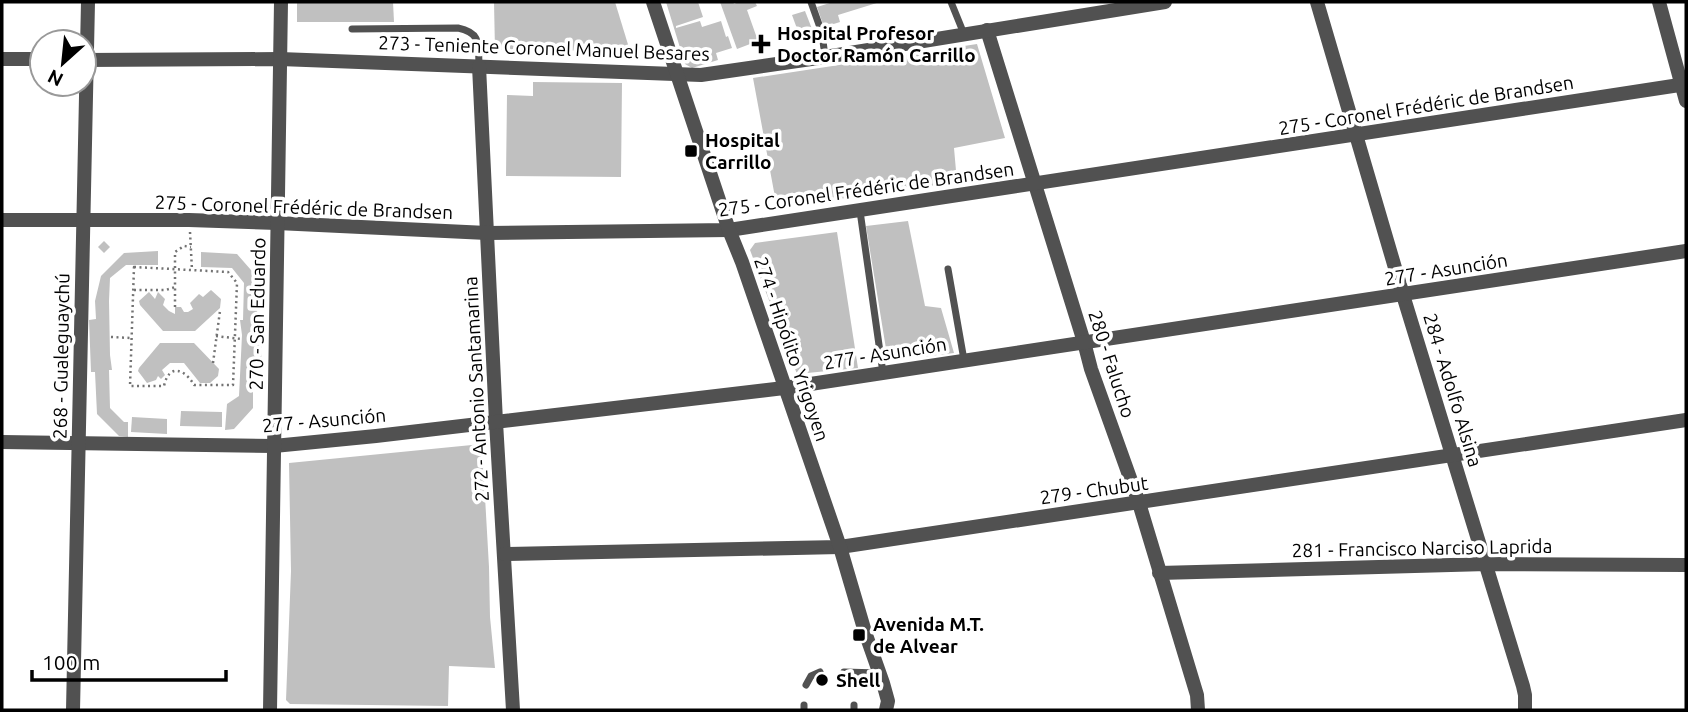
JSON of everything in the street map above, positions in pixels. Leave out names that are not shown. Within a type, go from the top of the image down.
[{"type":"street","name":"268 - Gualeguaychú","points":[[87,28],[88,2]]},
{"type":"street","name":"270 - San Eduardo","points":[[270,710],[281,2]]},
{"type":"street","name":"274 - Hipólito Yrigoyen","points":[[653,2],[729,230],[840,547],[888,701],[886,710]]},
{"type":"street","name":"273 - Teniente Coronel Manuel Besares","points":[[98,60],[280,59],[701,75],[987,30],[1105,6],[1165,2]]},
{"type":"street","name":"284 - Adolfo Alsina","points":[[1317,2],[1403,295],[1523,686],[1525,710]]},
{"type":"street","points":[[1659,2],[1684,85],[1686,101]]},
{"type":"street","name":"280 - Falucho","points":[[987,30],[1091,369],[1139,503],[1197,695],[1198,710]]},
{"type":"street","points":[[2,59],[28,60]]},
{"type":"street","name":"272 - Antonio Santamarina","points":[[479,66],[513,710]]},
{"type":"street","name":"275 - Coronel Frédéric de Brandsen","points":[[2,220],[190,220],[487,233],[729,230],[1684,85]]},
{"type":"street","name":"268 - Gualeguaychú","points":[[73,710],[85,98]]},
{"type":"street","name":"277 - Asunción","points":[[2,442],[274,446],[376,436],[785,388],[1686,251]]},
{"type":"street","name":"279 - Chubut","points":[[504,554],[840,547],[1686,420]]},
{"type":"street","name":"281 - Francisco Narciso Laprida","points":[[1159,573],[1487,564],[1686,565]]},
{"type":"lane","points":[[811,2],[825,57]]},
{"type":"lane","points":[[951,2],[964,33]]},
{"type":"lane","points":[[352,29],[466,30],[478,40],[479,66]]},
{"type":"lane","points":[[860,210],[883,373]]},
{"type":"lane","points":[[948,269],[964,360]]},
{"type":"lane","points":[[806,685],[811,676],[820,672]]},
{"type":"lane","points":[[844,672],[880,673]]},
{"type":"lane","points":[[856,672],[856,684]]},
{"type":"path","points":[[190,220],[192,270]]},
{"type":"path","points":[[174,307],[175,252],[184,246],[191,247]]},
{"type":"path","points":[[134,267],[192,270],[228,272],[237,283],[233,386],[194,385],[186,374],[176,370],[170,373],[164,386],[130,386],[134,267]]},
{"type":"path","points":[[133,290],[175,288]]},
{"type":"path","points":[[213,363],[220,312]]},
{"type":"path","points":[[216,336],[241,339]]},
{"type":"path","points":[[111,337],[131,338]]},
{"type":"building","points":[[297,2],[393,2],[394,22],[297,22]]},
{"type":"building","points":[[494,2],[615,2],[630,51],[495,50]]},
{"type":"building","points":[[666,2],[698,2],[703,17],[676,28],[700,21],[702,27],[721,21],[732,48],[716,53],[718,60],[692,68],[685,64]]},
{"type":"building","points":[[720,2],[755,2],[757,6],[747,10],[758,41],[737,49]]},
{"type":"building","points":[[833,2],[880,2],[838,15],[840,22],[824,27],[817,7]]},
{"type":"building","points":[[805,11],[812,29],[799,34],[792,15]]},
{"type":"building","points":[[977,44],[1005,138],[954,148],[957,182],[777,208],[753,78]]},
{"type":"building","points":[[533,82],[622,83],[621,177],[506,176],[507,95],[533,96]]},
{"type":"building","points":[[908,221],[925,306],[941,308],[954,353],[888,361],[866,226]]},
{"type":"building","points":[[837,232],[858,368],[797,374],[750,250],[755,243]]},
{"type":"building","points":[[104,241],[110,247],[104,253],[98,247]]},
{"type":"building","points":[[158,251],[158,265],[126,265],[110,278],[110,408],[124,422],[128,422],[128,437],[119,436],[97,414],[95,372],[91,372],[89,320],[96,319],[95,301],[101,276],[124,253]]},
{"type":"building","points":[[201,252],[237,254],[258,278],[257,319],[262,319],[261,372],[253,372],[253,408],[234,429],[225,430],[227,404],[239,396],[242,335],[240,320],[243,320],[244,283],[232,268],[201,267]]},
{"type":"building","points":[[211,290],[221,299],[220,308],[195,331],[163,331],[139,301],[149,292],[155,299],[158,292],[165,299],[163,305],[175,314],[175,307],[181,307],[184,312],[193,309],[190,303],[199,294],[203,297]]},
{"type":"building","points":[[160,343],[194,343],[219,369],[218,376],[210,383],[200,383],[184,363],[170,363],[162,370],[165,375],[161,379],[158,376],[156,380],[147,383],[138,371]]},
{"type":"building","points":[[181,411],[222,412],[222,427],[180,426]]},
{"type":"building","points":[[132,417],[167,419],[167,434],[131,432]]},
{"type":"building","points":[[482,444],[495,668],[449,666],[448,706],[290,704],[286,700],[291,571],[289,463]]},
{"type":"place","name":"Hospital Profesor Doctor Ramón Carrillo","points":[[761,44]]},
{"type":"place","name":"Hospital Carrillo","points":[[691,151]]},
{"type":"place","name":"Avenida M.T. de Alvear","points":[[859,635]]},
{"type":"place","name":"Shell","points":[[822,680]]}]
